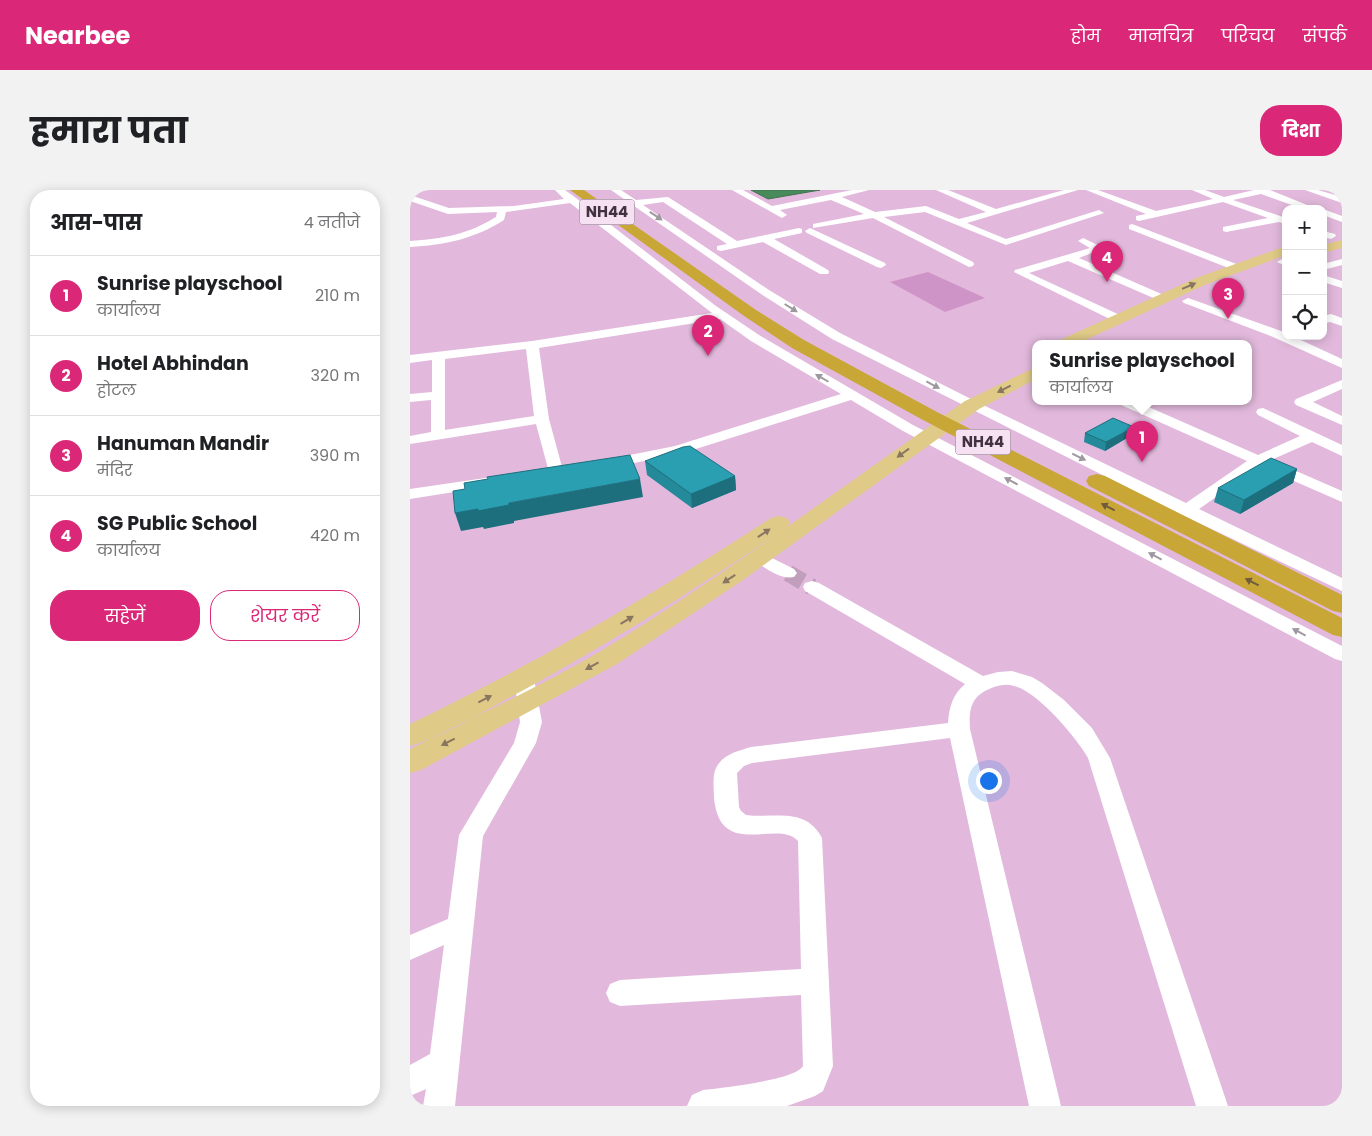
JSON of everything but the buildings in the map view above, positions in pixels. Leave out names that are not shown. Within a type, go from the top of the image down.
[{"type":"highway","name":"NH44","points":[[601,190],[647,232],[750,313],[814,354],[1342,629]]},
{"type":"highway","name":"NH44","points":[[574,195],[647,232],[819,340],[1342,604]]},
{"type":"main road","points":[[1072,340],[1162,298],[1261,256],[1282,259]]},
{"type":"main road","points":[[1104,340],[1282,260]]},
{"type":"main road","points":[[410,762],[525,691],[585,645],[696,578],[964,401],[1032,359]]},
{"type":"main road","points":[[964,401],[1032,374]]},
{"type":"main road","points":[[410,736],[608,658],[760,557],[917,432]]},
{"type":"street","points":[[559,190],[574,195],[722,315],[755,338],[917,432],[1342,654]]},
{"type":"street","points":[[615,190],[765,292],[836,336],[964,401],[1342,585]]},
{"type":"street","points":[[736,190],[771,209],[799,228]]},
{"type":"street","points":[[771,209],[865,190]]},
{"type":"street","points":[[940,190],[995,212]]},
{"type":"street","points":[[959,222],[1074,190]]},
{"type":"street","points":[[1090,190],[1155,214]]},
{"type":"street","points":[[1196,190],[1282,220]]},
{"type":"street","points":[[1235,267],[1136,222],[1155,214],[1262,190],[1302,205]]},
{"type":"street","points":[[1309,190],[1341,199]]},
{"type":"street","points":[[410,198],[448,211],[502,210],[574,195]]},
{"type":"street","points":[[833,197],[874,215],[969,264]]},
{"type":"street","points":[[636,203],[665,199],[734,244]]},
{"type":"street","points":[[707,251],[799,228],[813,228],[874,215],[926,209],[1006,242],[1100,213]]},
{"type":"street","points":[[410,244],[458,240],[497,221],[501,218],[502,210]]},
{"type":"street","points":[[1327,213],[1342,219]]},
{"type":"street","points":[[1226,229],[1282,220]]},
{"type":"street","points":[[813,228],[881,265]]},
{"type":"street","points":[[764,238],[824,272]]},
{"type":"street","points":[[1083,240],[1099,248],[1020,272],[1118,319]]},
{"type":"street","points":[[1069,258],[1162,298]]},
{"type":"street","points":[[1327,266],[1342,262]]},
{"type":"street","points":[[1327,279],[1342,285]]},
{"type":"street","points":[[1188,301],[1282,333]]},
{"type":"street","points":[[410,359],[532,345],[722,315]]},
{"type":"street","points":[[1327,319],[1331,318],[1342,322]]},
{"type":"street","points":[[1296,340],[1342,364]]},
{"type":"street","points":[[532,345],[542,420],[556,473]]},
{"type":"street","points":[[438,436],[439,356]]},
{"type":"street","points":[[1342,384],[1301,402],[1342,421]]},
{"type":"street","points":[[410,398],[439,395]]},
{"type":"street","points":[[536,476],[678,450],[853,395]]},
{"type":"street","points":[[1133,405],[1342,497]]},
{"type":"street","points":[[1279,420],[1313,408]]},
{"type":"street","points":[[1263,412],[1342,451]]},
{"type":"street","points":[[410,440],[542,420]]},
{"type":"street","points":[[1186,510],[1259,460],[1312,436]]},
{"type":"street","points":[[410,494],[507,480]]},
{"type":"street","points":[[760,557],[788,573]]},
{"type":"street","points":[[812,587],[981,684]]},
{"type":"street","points":[[1045,1106],[959,730],[959,708],[962,700],[973,688],[981,684],[1009,678],[1028,683],[1075,724],[1089,741],[1098,758],[1212,1106]]},
{"type":"street","points":[[439,1106],[471,835],[525,744],[531,722],[525,691]]},
{"type":"street","points":[[703,1106],[795,1089],[812,1080],[818,1066],[810,838],[807,833],[798,827],[744,824],[732,818],[728,809],[726,770],[736,760],[751,755],[959,730]]},
{"type":"street","points":[[410,948],[459,926]]},
{"type":"street","points":[[620,993],[816,981]]},
{"type":"street","points":[[410,1081],[445,1062]]},
{"type":"shaded area","points":[[751,190],[820,190],[768,199]]},
{"type":"shaded area","points":[[928,272],[985,298],[945,312],[890,282]]},
{"type":"tunnel","points":[[788,573],[812,587]]},
{"type":"place","name":"SG Public School","points":[[1107,282]]},
{"type":"place","name":"Hanuman Mandir","points":[[1228,319]]},
{"type":"place","name":"Hotel Abhindan","points":[[708,356]]},
{"type":"place","name":"Sunrise playschool","points":[[1142,462]]}]
